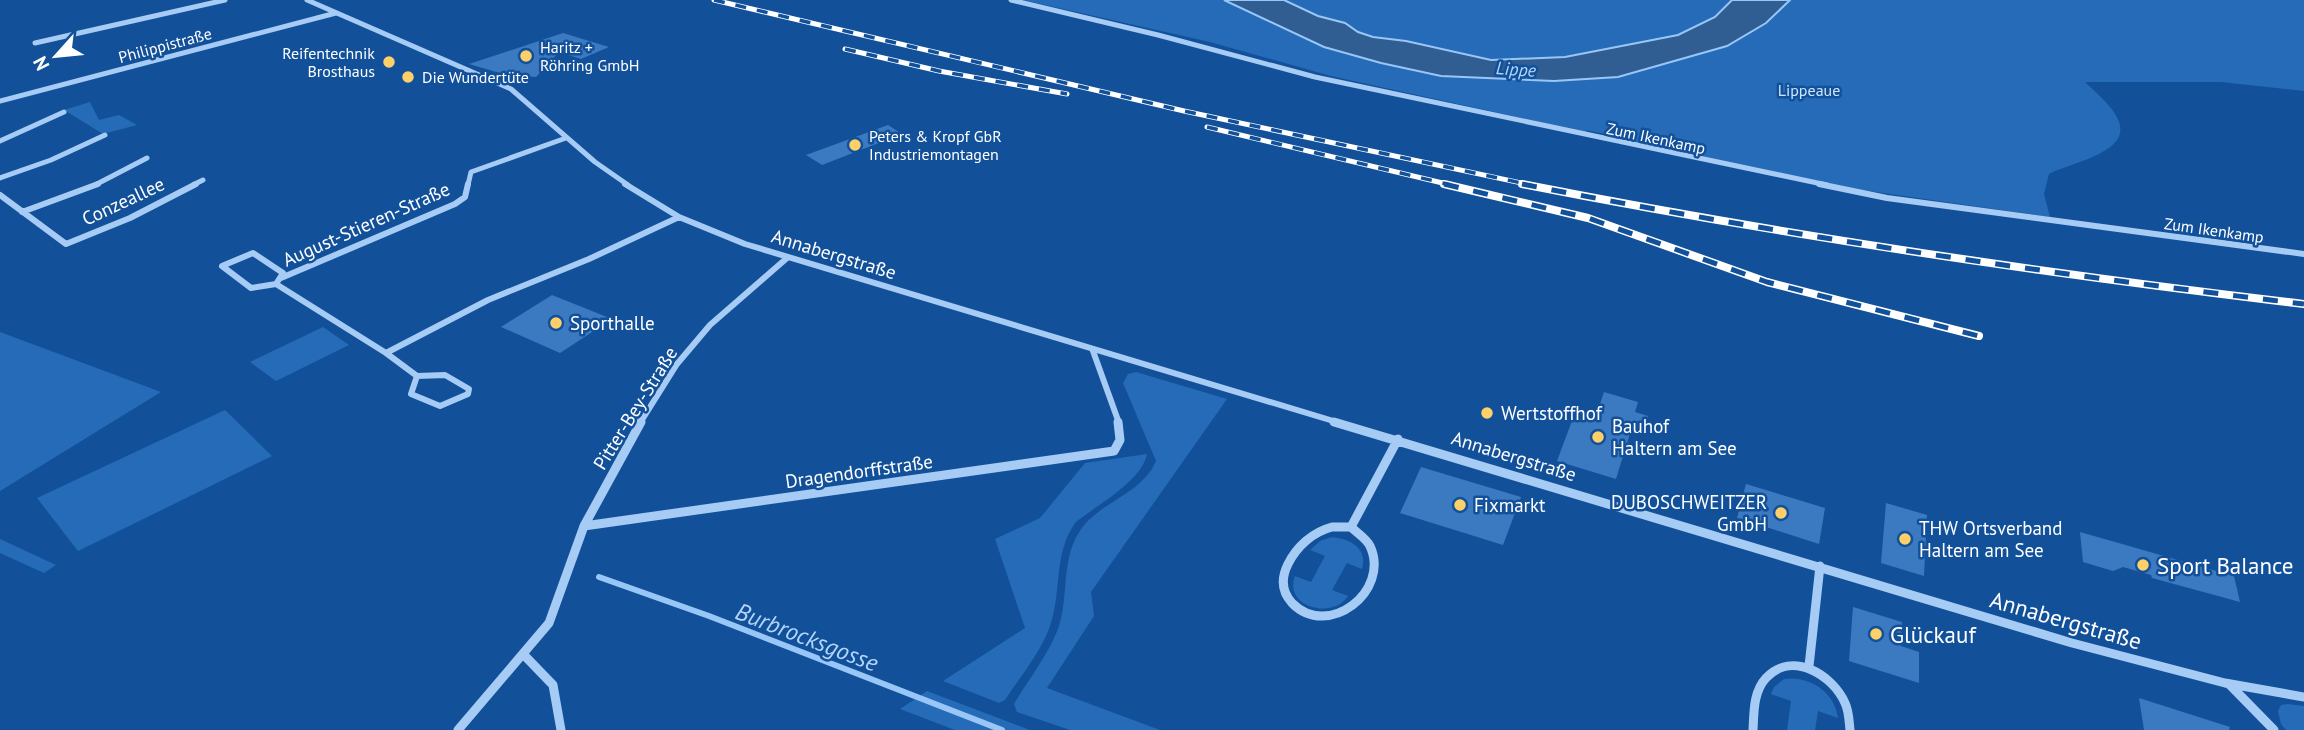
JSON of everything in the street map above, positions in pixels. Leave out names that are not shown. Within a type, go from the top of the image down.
[{"type":"street","points":[[35,43],[225,0]]},
{"type":"street","name":"Annabergstraße","points":[[307,0],[511,89],[566,138],[636,191],[679,217],[787,258],[2105,652],[2228,684],[2304,697]]},
{"type":"street","name":"Zum Ikenkamp","points":[[1011,0],[1158,35],[1315,77],[1887,198],[2304,254]]},
{"type":"street","name":"Philippistraße","points":[[0,101],[337,13]]},
{"type":"street","points":[[0,141],[64,112]]},
{"type":"street","points":[[0,178],[51,160],[105,135]]},
{"type":"street","name":"August-Stieren-Straße","points":[[278,282],[283,273],[253,253],[222,266],[251,288],[278,282],[455,204],[465,197],[471,172],[566,138]]},
{"type":"street","name":"Conzeallee","points":[[22,212],[90,188],[147,158]]},
{"type":"street","name":"Conzeallee","points":[[0,195],[66,244],[130,218],[203,180]]},
{"type":"street","points":[[386,353],[488,300],[589,259],[679,217]]},
{"type":"street","name":"Pitter-Bey-Straße","points":[[458,730],[549,623],[584,526],[630,439],[677,364],[710,325],[787,258]]},
{"type":"street","name":"August-Stieren-Straße","points":[[278,282],[417,376]]},
{"type":"street","name":"Dragendorffstraße","points":[[584,526],[1114,451],[1120,440],[1120,426],[1094,351]]},
{"type":"street","points":[[446,375],[469,389],[468,394],[444,408],[435,409],[411,394],[417,376],[446,375]]},
{"type":"street","points":[[1351,527],[1398,439]]},
{"type":"street","points":[[1330,527],[1351,527],[1369,543],[1375,563],[1369,584],[1360,601],[1343,615],[1331,617],[1307,614],[1285,595],[1282,584],[1284,573],[1300,545],[1310,536],[1330,527]]},
{"type":"street","points":[[1809,666],[1820,566]]},
{"type":"street","points":[[524,655],[554,685],[562,730]]},
{"type":"street","points":[[1753,730],[1758,686],[1777,669],[1794,664],[1809,666],[1837,690],[1847,704],[1850,730]]},
{"type":"street","points":[[2228,684],[2274,730]]},
{"type":"green space","name":"Lippeaue","points":[[1023,0],[2304,0],[2304,91],[2221,82],[2085,82],[2115,114],[2120,127],[2118,138],[2111,147],[2099,154],[2049,174],[2044,194],[2050,217],[1862,190],[1630,142],[1632,139],[1585,130],[1589,133],[1331,76],[1210,42]]},
{"type":"green space","points":[[90,102],[99,120],[119,115],[137,125],[103,134],[64,110]]},
{"type":"green space","points":[[323,327],[349,345],[276,381],[250,362]]},
{"type":"green space","points":[[0,332],[161,392],[0,491]]},
{"type":"green space","points":[[1136,372],[1227,399],[1091,592],[1094,616],[1047,688],[1160,730],[1070,730],[1017,712],[1014,704],[1058,629],[1069,556],[1078,534],[1096,514],[1140,483],[1156,461],[1123,383],[1128,374]]},
{"type":"green space","points":[[225,410],[272,456],[78,551],[37,498]]},
{"type":"green space","points":[[1147,454],[1137,474],[1118,492],[1076,522],[1069,534],[1061,559],[1050,626],[1036,655],[1005,700],[999,703],[943,681],[1025,628],[995,539],[1040,518],[1085,463]]},
{"type":"green space","points":[[1332,537],[1351,542],[1360,550],[1362,569],[1347,563],[1332,590],[1348,596],[1341,603],[1332,607],[1311,607],[1296,596],[1293,587],[1295,576],[1311,582],[1325,556],[1310,550],[1320,541]]},
{"type":"green space","points":[[0,539],[56,565],[44,573],[0,553]]},
{"type":"green space","points":[[1784,679],[1803,680],[1819,687],[1832,700],[1838,718],[1818,711],[1815,730],[1787,730],[1791,701],[1771,694],[1774,687]]},
{"type":"green space","points":[[927,691],[1030,730],[955,730],[900,709]]},
{"type":"green space","points":[[2281,705],[2304,706],[2304,730],[2286,730],[2281,724],[2278,711]]},
{"type":"water","name":"Lippe","points":[[1224,0],[1284,0],[1318,16],[1345,23],[1358,32],[1373,37],[1406,41],[1491,60],[1565,57],[1678,35],[1715,17],[1732,0],[1790,0],[1766,23],[1727,46],[1618,77],[1554,81],[1441,76],[1381,63],[1324,47]]},
{"type":"building","name":"Haritz + Röhring GmbH","points":[[563,33],[609,47],[581,59],[559,52],[536,77],[503,74],[469,64]]},
{"type":"building","name":"Peters & Kropf GbR Industriemontagen","points":[[888,125],[902,134],[822,165],[806,155]]},
{"type":"building","name":"Sporthalle","points":[[552,295],[612,319],[560,353],[501,327]]},
{"type":"building","name":"Bauhof Haltern am See","points":[[1604,392],[1638,402],[1635,412],[1648,416],[1644,430],[1632,427],[1616,479],[1557,461],[1576,410],[1596,416]]},
{"type":"building","name":"Fixmarkt","points":[[1421,467],[1521,497],[1503,545],[1400,513]]},
{"type":"building","name":"DUBOSCHWEITZER GmbH","points":[[1746,484],[1825,508],[1819,544],[1766,527],[1753,528],[1746,521],[1737,518]]},
{"type":"building","name":"THW Ortsverband Haltern am See","points":[[1886,503],[1927,515],[1924,576],[1881,563]]},
{"type":"building","name":"Sport Balance","points":[[2080,532],[2234,576],[2240,602],[2152,578],[2151,575],[2123,567],[2113,571],[2083,562]]},
{"type":"building","name":"Glückauf","points":[[1853,607],[1902,622],[1901,646],[1919,652],[1919,683],[1849,661]]},
{"type":"building","points":[[2139,698],[2230,727],[2229,730],[2144,730]]},
{"type":"waterway","name":"Burbrocksgosse","points":[[599,577],[709,616],[1002,730]]},
{"type":"railway","points":[[714,0],[1184,111],[1531,185]]},
{"type":"railway","points":[[845,49],[939,71],[1067,94]]},
{"type":"railway","points":[[1207,127],[1451,185]]},
{"type":"railway","points":[[1444,184],[1588,218],[1767,282],[1979,336]]},
{"type":"railway","points":[[1522,184],[1912,252],[2304,304]]},
{"type":"place","name":"Haritz + Röhring GmbH","points":[[526,56]]},
{"type":"place","name":"Reifentechnik Brosthaus","points":[[389,62]]},
{"type":"place","name":"Die Wundertüte","points":[[408,77]]},
{"type":"place","name":"Peters & Kropf GbR Industriemontagen","points":[[855,145]]},
{"type":"place","name":"Sporthalle","points":[[556,323]]},
{"type":"place","name":"Wertstoffhof","points":[[1487,413]]},
{"type":"place","name":"Bauhof Haltern am See","points":[[1598,437]]},
{"type":"place","name":"Fixmarkt","points":[[1460,505]]},
{"type":"place","name":"DUBOSCHWEITZER GmbH","points":[[1781,513]]},
{"type":"place","name":"THW Ortsverband Haltern am See","points":[[1905,539]]},
{"type":"place","name":"Sport Balance","points":[[2143,565]]},
{"type":"place","name":"Glückauf","points":[[1876,634]]}]
